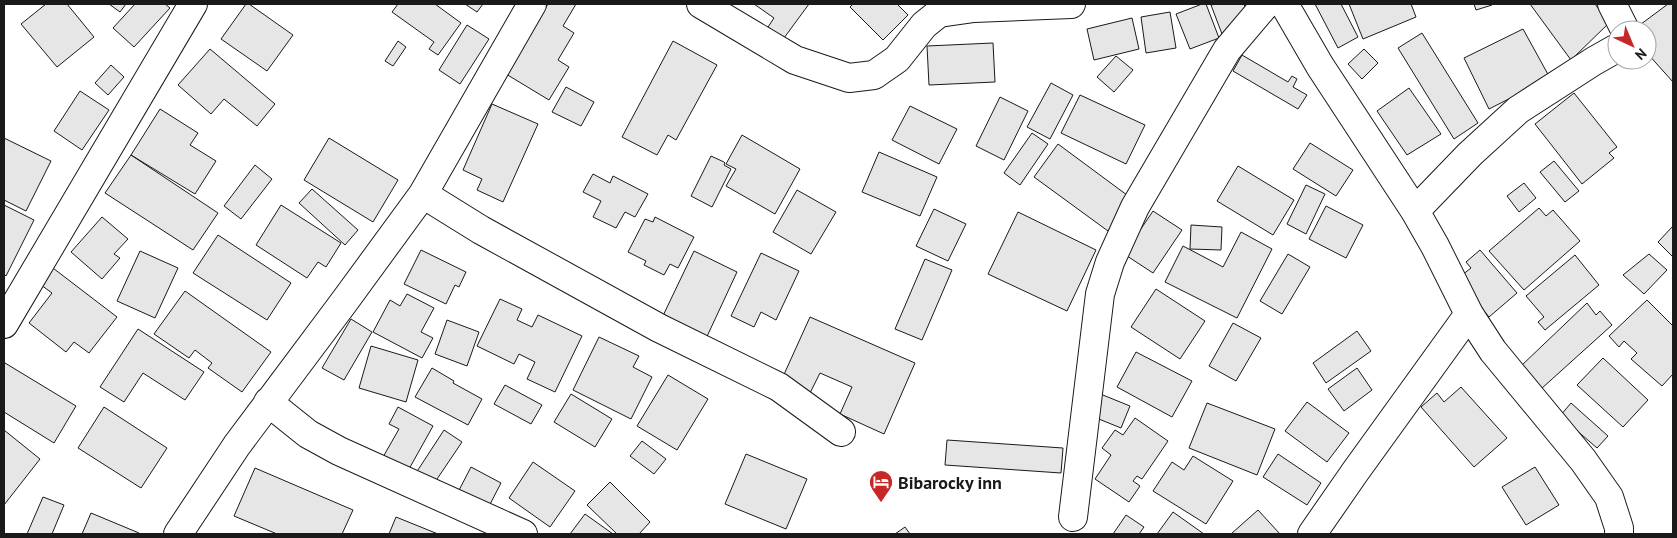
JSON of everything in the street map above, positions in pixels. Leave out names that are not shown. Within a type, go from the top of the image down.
[{"type":"street","points":[[8,309],[193,4]]},
{"type":"street","points":[[178,534],[236,445],[423,194],[532,4]]},
{"type":"street","points":[[701,4],[795,60],[850,78],[874,75],[897,59],[924,25],[940,13],[974,8],[1071,4]]},
{"type":"street","points":[[1073,517],[1100,294],[1110,262],[1135,206],[1227,50],[1266,4]]},
{"type":"street","points":[[1284,4],[1320,66],[1415,212],[1435,246],[1469,314],[1494,351],[1583,460],[1609,497],[1619,528],[1619,534]]},
{"type":"street","points":[[1612,4],[1620,20]]},
{"type":"street","points":[[1415,212],[1470,154],[1518,110],[1607,54]]},
{"type":"street","points":[[423,194],[481,230],[659,328],[779,387],[841,432]]},
{"type":"street","points":[[1312,534],[1469,314]]},
{"type":"street","points":[[268,402],[308,434],[339,451],[521,534]]},
{"type":"building","points":[[46,4],[67,4],[94,37],[57,67],[21,24]]},
{"type":"building","points":[[109,4],[126,4],[120,12]]},
{"type":"building","points":[[135,4],[165,4],[170,8],[134,47],[113,28]]},
{"type":"building","points":[[246,4],[249,4],[293,35],[267,71],[221,39]]},
{"type":"building","points":[[398,4],[435,4],[461,23],[438,55],[429,49],[434,42],[392,12]]},
{"type":"building","points":[[465,4],[483,4],[477,12]]},
{"type":"building","points":[[548,4],[576,4],[563,26],[574,33],[558,60],[569,67],[549,100],[506,74]]},
{"type":"building","points":[[754,4],[809,4],[784,38],[768,27],[774,18]]},
{"type":"building","points":[[853,4],[897,4],[908,15],[883,40],[850,7]]},
{"type":"building","points":[[1206,4],[1219,38],[1190,49],[1176,14]]},
{"type":"building","points":[[1244,4],[1249,17],[1237,28],[1222,34],[1211,5]]},
{"type":"building","points":[[1315,4],[1341,4],[1358,37],[1338,48]]},
{"type":"building","points":[[1349,4],[1411,4],[1416,17],[1363,39]]},
{"type":"building","points":[[1474,4],[1492,4],[1492,5],[1476,10]]},
{"type":"building","points":[[1530,4],[1595,4],[1607,20],[1607,25],[1571,60]]},
{"type":"building","points":[[1668,4],[1673,4],[1673,82],[1657,64],[1657,20],[1646,20]]},
{"type":"building","points":[[1170,12],[1176,48],[1146,53],[1141,17]]},
{"type":"building","points":[[1132,18],[1139,49],[1094,60],[1087,29]]},
{"type":"building","points":[[467,25],[489,39],[460,84],[439,70]]},
{"type":"building","points":[[1523,29],[1550,78],[1489,109],[1464,58]]},
{"type":"building","points":[[1422,33],[1478,123],[1454,139],[1398,48]]},
{"type":"building","points":[[398,41],[406,47],[393,66],[385,61]]},
{"type":"building","points":[[673,41],[717,65],[676,140],[668,135],[657,155],[622,137]]},
{"type":"building","points":[[993,43],[995,82],[929,85],[927,46]]},
{"type":"building","points":[[210,49],[275,104],[257,126],[224,99],[211,114],[178,85]]},
{"type":"building","points":[[1364,49],[1378,63],[1362,79],[1348,64]]},
{"type":"building","points":[[1242,55],[1288,82],[1292,76],[1297,79],[1293,87],[1307,95],[1298,109],[1233,71]]},
{"type":"building","points":[[1116,56],[1133,70],[1114,92],[1097,77]]},
{"type":"building","points":[[111,65],[124,77],[108,95],[95,83]]},
{"type":"building","points":[[1051,83],[1073,95],[1050,139],[1027,127]]},
{"type":"building","points":[[566,87],[594,102],[581,126],[552,112]]},
{"type":"building","points":[[1409,88],[1441,134],[1407,155],[1377,111]]},
{"type":"building","points":[[80,91],[109,110],[82,150],[54,131]]},
{"type":"building","points":[[1574,93],[1617,147],[1609,153],[1614,158],[1582,184],[1535,124]]},
{"type":"building","points":[[1080,95],[1145,125],[1126,164],[1061,133]]},
{"type":"building","points":[[1000,97],[1028,111],[1004,160],[976,146]]},
{"type":"building","points":[[492,104],[538,124],[503,202],[477,190],[482,179],[463,170]]},
{"type":"building","points":[[910,106],[957,129],[939,164],[892,140]]},
{"type":"building","points":[[160,109],[198,133],[190,145],[216,161],[195,194],[131,155]]},
{"type":"building","points":[[1032,133],[1048,144],[1020,185],[1004,173]]},
{"type":"building","points":[[742,135],[800,169],[775,214],[726,186],[736,169],[726,164]]},
{"type":"building","points":[[4,138],[51,161],[26,211],[4,200]]},
{"type":"building","points":[[329,138],[398,180],[373,222],[304,180]]},
{"type":"building","points":[[1310,143],[1353,170],[1336,196],[1293,169]]},
{"type":"building","points":[[1058,144],[1131,198],[1108,231],[1034,177]]},
{"type":"building","points":[[879,152],[937,177],[920,216],[862,192]]},
{"type":"building","points":[[131,155],[218,213],[193,250],[105,193]]},
{"type":"building","points":[[711,156],[724,162],[724,165],[731,169],[712,207],[691,196]]},
{"type":"building","points":[[1554,161],[1579,191],[1565,202],[1540,172]]},
{"type":"building","points":[[255,165],[272,179],[241,219],[224,206]]},
{"type":"building","points":[[1238,166],[1294,200],[1273,235],[1217,201]]},
{"type":"building","points":[[593,174],[610,183],[613,176],[648,194],[635,217],[625,212],[616,228],[593,217],[601,201],[583,192]]},
{"type":"building","points":[[1524,183],[1536,198],[1519,212],[1507,196]]},
{"type":"building","points":[[1306,185],[1325,194],[1306,234],[1287,224]]},
{"type":"building","points":[[312,189],[358,230],[345,245],[299,203]]},
{"type":"building","points":[[797,190],[836,212],[811,254],[773,232]]},
{"type":"building","points":[[4,205],[34,220],[6,276],[4,274]]},
{"type":"building","points":[[281,205],[341,243],[326,267],[318,262],[307,278],[256,245]]},
{"type":"building","points":[[1326,206],[1363,225],[1346,258],[1309,239]]},
{"type":"building","points":[[1539,208],[1546,216],[1553,210],[1580,241],[1524,290],[1489,251]]},
{"type":"building","points":[[934,209],[966,224],[948,261],[916,246]]},
{"type":"building","points":[[1153,211],[1182,230],[1153,273],[1124,254]]},
{"type":"building","points":[[1018,212],[1096,250],[1067,311],[988,274]]},
{"type":"building","points":[[102,217],[128,239],[114,254],[120,258],[102,279],[71,252]]},
{"type":"building","points":[[655,217],[694,237],[678,268],[670,264],[664,275],[644,265],[646,261],[628,252],[645,219],[653,222]]},
{"type":"building","points":[[1191,225],[1222,227],[1221,250],[1190,249]]},
{"type":"building","points":[[1673,226],[1673,257],[1658,242]]},
{"type":"building","points":[[1241,232],[1272,249],[1237,318],[1165,282],[1183,246],[1223,267]]},
{"type":"building","points":[[218,235],[291,283],[267,320],[193,273]]},
{"type":"building","points":[[421,250],[466,272],[459,287],[455,285],[446,304],[404,284]]},
{"type":"building","points":[[1480,250],[1517,293],[1489,317],[1457,279],[1471,268],[1466,262]]},
{"type":"building","points":[[140,251],[178,268],[155,318],[117,301]]},
{"type":"building","points":[[694,251],[737,272],[703,345],[659,324]]},
{"type":"building","points":[[761,253],[799,271],[776,320],[761,312],[754,327],[731,316]]},
{"type":"building","points":[[1288,254],[1310,267],[1282,314],[1260,301]]},
{"type":"building","points":[[1649,254],[1667,270],[1644,294],[1623,275]]},
{"type":"building","points":[[1575,255],[1599,285],[1545,330],[1538,322],[1544,317],[1526,296]]},
{"type":"building","points":[[925,259],[952,270],[922,340],[895,329]]},
{"type":"building","points":[[49,265],[117,317],[89,353],[74,342],[66,352],[29,323],[52,293],[37,282]]},
{"type":"building","points":[[1156,289],[1205,321],[1180,359],[1131,327]]},
{"type":"building","points":[[185,291],[271,352],[242,392],[208,368],[212,363],[195,350],[189,358],[154,334]]},
{"type":"building","points":[[407,294],[434,308],[421,332],[433,338],[422,358],[373,332],[390,300],[400,306]]},
{"type":"building","points":[[500,299],[522,309],[517,320],[532,327],[538,315],[582,336],[555,392],[527,379],[535,362],[519,354],[514,364],[477,346]]},
{"type":"building","points":[[1647,300],[1673,326],[1673,374],[1662,386],[1631,359],[1637,353],[1624,341],[1619,347],[1609,336]]},
{"type":"building","points":[[1587,303],[1596,315],[1600,311],[1612,325],[1541,389],[1521,366]]},
{"type":"building","points":[[810,317],[915,363],[884,434],[840,414],[852,387],[820,373],[810,393],[781,381]]},
{"type":"building","points":[[351,319],[372,332],[344,380],[322,368]]},
{"type":"building","points":[[447,320],[479,332],[467,366],[435,354]]},
{"type":"building","points":[[1233,323],[1261,338],[1236,381],[1209,366]]},
{"type":"building","points":[[138,329],[204,372],[185,400],[143,373],[124,402],[100,387]]},
{"type":"building","points":[[1357,331],[1371,351],[1326,383],[1313,363]]},
{"type":"building","points":[[599,337],[639,356],[633,367],[652,377],[631,419],[573,390]]},
{"type":"building","points":[[371,346],[418,360],[406,402],[359,388]]},
{"type":"building","points":[[1136,352],[1192,381],[1172,417],[1117,387]]},
{"type":"building","points":[[1603,358],[1648,400],[1623,427],[1577,385]]},
{"type":"building","points":[[5,363],[76,406],[54,443],[4,412]]},
{"type":"building","points":[[432,368],[454,381],[453,383],[482,399],[468,425],[415,397]]},
{"type":"building","points":[[1357,368],[1372,390],[1344,411],[1328,389]]},
{"type":"building","points":[[668,375],[708,399],[677,450],[637,426]]},
{"type":"building","points":[[505,385],[542,405],[531,424],[494,404]]},
{"type":"building","points":[[1461,387],[1507,438],[1474,467],[1421,407],[1437,393],[1444,402]]},
{"type":"building","points":[[1098,393],[1130,406],[1121,428],[1089,415]]},
{"type":"building","points":[[571,394],[612,419],[595,447],[554,422]]},
{"type":"building","points":[[1307,402],[1349,433],[1327,462],[1285,431]]},
{"type":"building","points":[[1207,403],[1275,429],[1257,475],[1189,448]]},
{"type":"building","points":[[1571,403],[1608,436],[1597,448],[1560,416]]},
{"type":"building","points":[[104,407],[167,448],[141,488],[78,448]]},
{"type":"building","points":[[398,407],[433,426],[404,478],[379,464],[399,429],[389,424]]},
{"type":"building","points":[[1135,418],[1168,441],[1142,479],[1137,476],[1133,481],[1140,486],[1129,502],[1095,479],[1111,455],[1102,448],[1115,430],[1123,435]]},
{"type":"building","points":[[4,430],[40,459],[4,505]]},
{"type":"building","points":[[444,430],[462,442],[431,488],[414,476]]},
{"type":"building","points":[[947,440],[1063,448],[1061,473],[945,465]]},
{"type":"building","points":[[642,441],[666,459],[654,474],[630,456]]},
{"type":"building","points":[[746,454],[807,479],[786,529],[725,504]]},
{"type":"building","points":[[1278,454],[1321,483],[1307,505],[1263,477]]},
{"type":"building","points":[[1193,456],[1233,481],[1206,524],[1153,491],[1172,462],[1184,470]]},
{"type":"building","points":[[533,462],[575,491],[550,527],[509,498]]},
{"type":"building","points":[[471,467],[501,483],[486,512],[456,496]]},
{"type":"building","points":[[1535,467],[1559,505],[1526,525],[1502,487]]},
{"type":"building","points":[[255,468],[353,510],[342,534],[277,534],[234,516]]},
{"type":"building","points":[[610,482],[650,522],[639,534],[617,534],[587,505]]},
{"type":"building","points":[[43,497],[64,505],[52,534],[27,534]]},
{"type":"building","points":[[1258,510],[1280,534],[1231,534]]},
{"type":"building","points":[[1173,512],[1204,534],[1157,534]]},
{"type":"building","points":[[91,513],[139,533],[139,534],[82,534]]},
{"type":"building","points":[[585,514],[613,534],[570,534]]},
{"type":"building","points":[[1126,515],[1144,527],[1139,534],[1113,534]]},
{"type":"building","points":[[396,517],[438,534],[389,534]]},
{"type":"building","points":[[905,527],[910,534],[895,534]]},
{"type":"place","name":"Bibarocky inn","points":[[881,503]]}]
